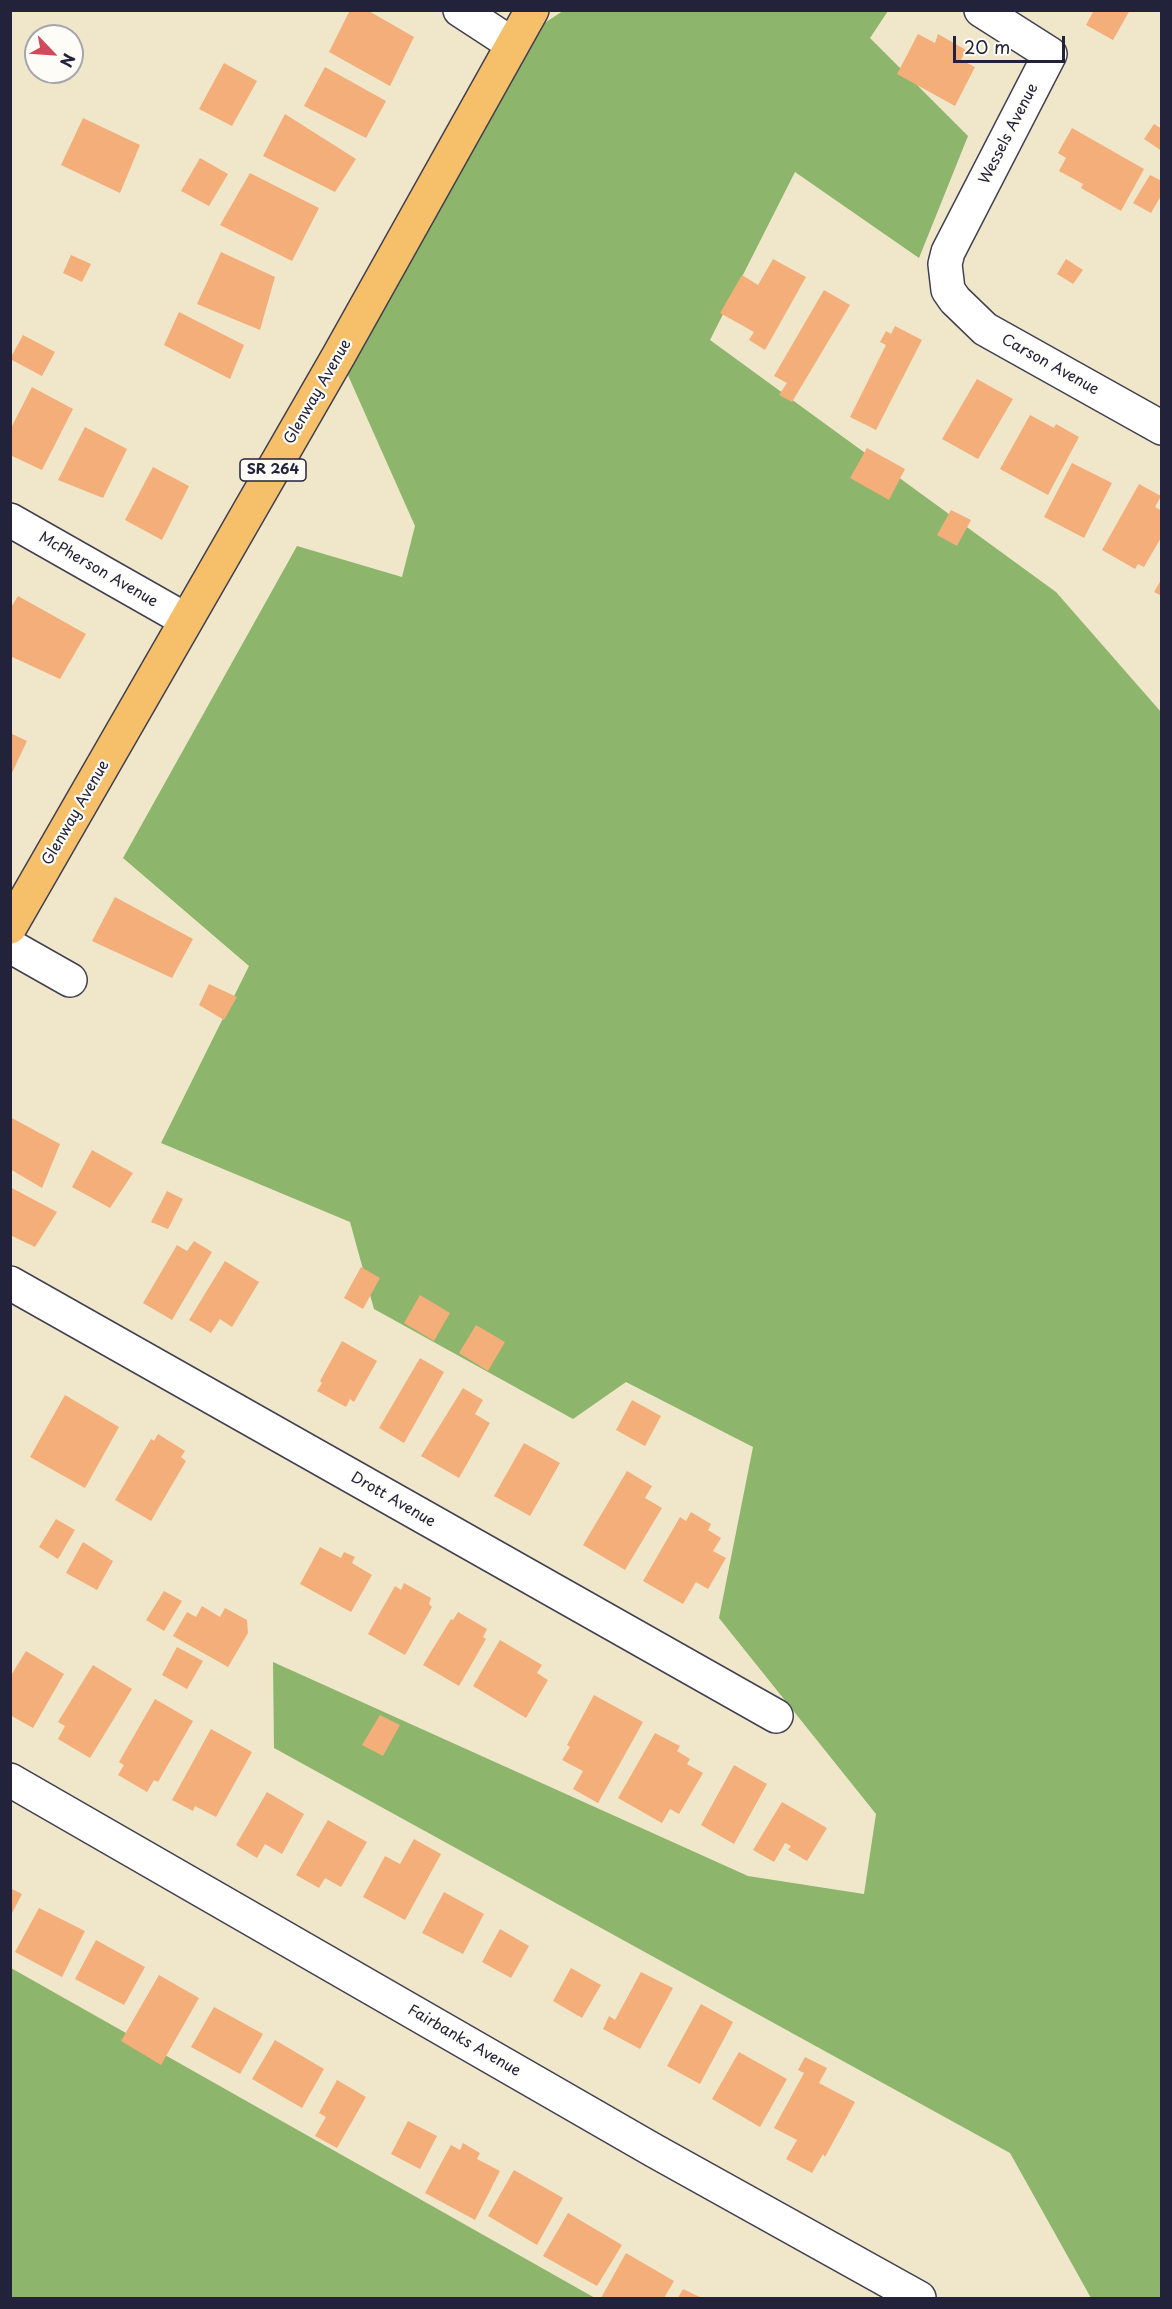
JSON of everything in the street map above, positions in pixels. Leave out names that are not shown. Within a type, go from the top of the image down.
[{"type":"main road","name":"Glenway Avenue","points":[[10,927],[339,355],[532,10]]},
{"type":"street","points":[[460,10],[513,44]]},
{"type":"street","name":"Wessels Avenue","points":[[948,290],[945,264],[948,252],[1050,54],[981,10]]},
{"type":"street","name":"Carson Avenue","points":[[948,290],[955,300],[985,329],[1161,428]]},
{"type":"street","name":"McPherson Avenue","points":[[10,520],[186,620]]},
{"type":"street","points":[[10,946],[70,980]]},
{"type":"street","name":"Drott Avenue","points":[[10,1282],[776,1716]]},
{"type":"street","name":"Fairbanks Avenue","points":[[10,1780],[632,2138],[919,2298]]},
{"type":"green space","points":[[563,11],[888,11],[870,38],[968,136],[919,258],[795,172],[710,340],[1056,592],[1161,712],[1161,2298],[1091,2298],[1010,2153],[274,1748],[273,1662],[748,1876],[864,1894],[876,1814],[719,1618],[753,1447],[626,1382],[573,1419],[374,1309],[350,1222],[161,1143],[249,966],[123,858],[297,546],[402,577],[415,526],[339,355],[512,44]]},
{"type":"green space","points":[[11,1968],[595,2298],[11,2298]]},
{"type":"building","points":[[350,10],[367,10],[414,37],[390,86],[329,52]]},
{"type":"building","points":[[1094,10],[1130,10],[1113,40],[1086,25]]},
{"type":"building","points":[[918,34],[935,43],[938,34],[966,50],[961,60],[975,67],[955,106],[897,74]]},
{"type":"building","points":[[224,63],[257,81],[232,126],[199,109]]},
{"type":"building","points":[[325,67],[386,101],[366,138],[304,106]]},
{"type":"building","points":[[285,114],[356,159],[335,192],[263,156]]},
{"type":"building","points":[[83,118],[140,145],[120,193],[61,165]]},
{"type":"building","points":[[1154,124],[1162,129],[1162,151],[1144,139]]},
{"type":"building","points":[[1072,128],[1144,169],[1121,211],[1081,188],[1083,184],[1059,171],[1066,158],[1058,153]]},
{"type":"building","points":[[200,158],[228,174],[209,206],[181,191]]},
{"type":"building","points":[[250,173],[319,208],[292,261],[220,225]]},
{"type":"building","points":[[1150,175],[1162,181],[1162,194],[1151,213],[1133,203]]},
{"type":"building","points":[[221,252],[275,277],[260,330],[197,304]]},
{"type":"building","points":[[71,255],[91,264],[82,282],[63,273]]},
{"type":"building","points":[[773,259],[806,277],[765,350],[749,340],[754,332],[720,313],[742,275],[758,285]]},
{"type":"building","points":[[1066,259],[1083,270],[1073,284],[1057,274]]},
{"type":"building","points":[[824,290],[850,305],[792,402],[779,395],[787,383],[774,376]]},
{"type":"building","points":[[179,312],[244,345],[230,379],[164,345]]},
{"type":"building","points":[[895,326],[922,340],[876,430],[850,417],[886,345],[880,342],[886,331],[891,334]]},
{"type":"building","points":[[23,335],[55,352],[42,376],[10,359]]},
{"type":"building","points":[[977,379],[1013,399],[978,459],[942,439]]},
{"type":"building","points":[[32,387],[73,409],[42,470],[10,455],[10,430]]},
{"type":"building","points":[[1030,415],[1054,428],[1056,424],[1079,437],[1048,495],[1000,469]]},
{"type":"building","points":[[85,427],[127,449],[103,498],[58,480]]},
{"type":"building","points":[[867,448],[905,469],[889,500],[850,478]]},
{"type":"building","points":[[1072,463],[1112,483],[1084,538],[1044,517]]},
{"type":"building","points":[[153,467],[189,486],[162,540],[125,520]]},
{"type":"building","points":[[1139,484],[1161,496],[1155,507],[1162,511],[1162,536],[1144,567],[1138,564],[1135,569],[1102,550]]},
{"type":"building","points":[[951,510],[971,520],[957,546],[937,535]]},
{"type":"building","points":[[1162,578],[1162,596],[1154,592]]},
{"type":"building","points":[[18,596],[86,634],[60,679],[10,656],[10,609]]},
{"type":"building","points":[[10,733],[27,741],[10,777]]},
{"type":"building","points":[[115,897],[193,939],[172,978],[92,941]]},
{"type":"building","points":[[209,984],[237,997],[224,1020],[199,1005]]},
{"type":"building","points":[[10,1117],[60,1144],[42,1188],[10,1169]]},
{"type":"building","points":[[92,1150],[133,1173],[110,1208],[72,1187]]},
{"type":"building","points":[[10,1187],[57,1212],[35,1247],[10,1235]]},
{"type":"building","points":[[167,1191],[183,1199],[168,1229],[151,1222]]},
{"type":"building","points":[[194,1241],[212,1252],[172,1320],[143,1303],[177,1245],[187,1251]]},
{"type":"building","points":[[225,1261],[259,1282],[232,1327],[220,1319],[211,1333],[189,1320]]},
{"type":"building","points":[[361,1267],[380,1278],[363,1309],[344,1298]]},
{"type":"building","points":[[420,1295],[450,1313],[434,1341],[404,1323]]},
{"type":"building","points":[[476,1325],[505,1342],[488,1371],[459,1353]]},
{"type":"building","points":[[342,1341],[377,1361],[354,1402],[350,1399],[346,1407],[317,1391]]},
{"type":"building","points":[[420,1358],[444,1372],[404,1443],[379,1428]]},
{"type":"building","points":[[463,1388],[483,1400],[475,1414],[490,1423],[459,1478],[421,1456]]},
{"type":"building","points":[[65,1395],[119,1427],[85,1488],[30,1457]]},
{"type":"building","points":[[632,1400],[661,1416],[645,1446],[616,1430]]},
{"type":"building","points":[[158,1434],[185,1451],[181,1457],[186,1461],[151,1521],[115,1500],[151,1439],[154,1441]]},
{"type":"building","points":[[524,1443],[560,1463],[530,1516],[494,1496]]},
{"type":"building","points":[[627,1471],[652,1486],[645,1498],[662,1508],[625,1570],[583,1545]]},
{"type":"building","points":[[691,1512],[711,1524],[708,1530],[721,1538],[713,1551],[726,1558],[708,1589],[696,1582],[683,1604],[643,1581],[680,1517],[686,1521]]},
{"type":"building","points":[[56,1519],[75,1530],[58,1559],[39,1547]]},
{"type":"building","points":[[83,1542],[113,1561],[97,1590],[66,1573]]},
{"type":"building","points":[[320,1547],[341,1558],[344,1552],[355,1557],[352,1563],[372,1575],[351,1612],[300,1584]]},
{"type":"building","points":[[404,1583],[431,1598],[429,1604],[432,1607],[405,1655],[368,1634],[395,1586],[401,1590]]},
{"type":"building","points":[[164,1591],[182,1601],[164,1631],[146,1620]]},
{"type":"building","points":[[202,1606],[220,1617],[225,1608],[247,1620],[248,1633],[228,1667],[173,1636],[187,1612],[196,1617]]},
{"type":"building","points":[[458,1612],[487,1629],[483,1637],[486,1639],[459,1686],[423,1665],[451,1619],[453,1620]]},
{"type":"building","points":[[500,1640],[542,1665],[537,1673],[548,1680],[526,1718],[473,1686]]},
{"type":"building","points":[[177,1647],[203,1661],[187,1689],[162,1675]]},
{"type":"building","points":[[26,1651],[64,1674],[33,1728],[10,1715],[10,1677]]},
{"type":"building","points":[[93,1665],[132,1689],[90,1758],[58,1739],[65,1726],[58,1722]]},
{"type":"building","points":[[594,1695],[643,1722],[598,1803],[573,1789],[583,1771],[562,1760],[570,1747],[567,1745]]},
{"type":"building","points":[[155,1699],[193,1721],[158,1782],[154,1780],[147,1792],[118,1775],[124,1765],[119,1762]]},
{"type":"building","points":[[380,1715],[400,1725],[383,1756],[362,1745]]},
{"type":"building","points":[[211,1729],[252,1752],[216,1817],[195,1806],[193,1811],[172,1800]]},
{"type":"building","points":[[655,1733],[680,1746],[677,1751],[690,1759],[687,1764],[703,1773],[679,1814],[670,1809],[662,1823],[618,1798]]},
{"type":"building","points":[[734,1765],[767,1784],[734,1844],[701,1825]]},
{"type":"building","points":[[267,1792],[304,1814],[282,1854],[265,1844],[257,1858],[236,1845]]},
{"type":"building","points":[[782,1802],[827,1828],[807,1861],[788,1850],[791,1846],[785,1843],[774,1862],[753,1850]]},
{"type":"building","points":[[328,1820],[367,1842],[341,1887],[325,1878],[319,1888],[296,1875]]},
{"type":"building","points":[[414,1839],[441,1854],[405,1920],[363,1897],[385,1856],[400,1864]]},
{"type":"building","points":[[10,1888],[22,1894],[10,1917]]},
{"type":"building","points":[[444,1892],[484,1914],[463,1954],[422,1933]]},
{"type":"building","points":[[39,1908],[85,1931],[62,1977],[15,1952]]},
{"type":"building","points":[[500,1929],[529,1946],[511,1978],[482,1962]]},
{"type":"building","points":[[96,1940],[145,1967],[124,2005],[75,1979]]},
{"type":"building","points":[[571,1968],[601,1985],[582,2018],[553,2001]]},
{"type":"building","points":[[641,1972],[673,1988],[640,2049],[603,2029],[609,2016],[615,2020]]},
{"type":"building","points":[[159,1975],[199,1998],[161,2065],[121,2041]]},
{"type":"building","points":[[701,2004],[733,2022],[700,2084],[667,2066]]},
{"type":"building","points":[[214,2007],[263,2034],[240,2074],[191,2047]]},
{"type":"building","points":[[275,2040],[324,2069],[302,2108],[252,2079]]},
{"type":"building","points":[[739,2052],[787,2079],[760,2127],[712,2099]]},
{"type":"building","points":[[805,2057],[827,2068],[819,2083],[855,2102],[825,2157],[823,2154],[812,2173],[786,2159],[797,2140],[774,2128],[804,2073],[798,2070]]},
{"type":"building","points":[[337,2080],[366,2097],[337,2148],[315,2136],[326,2117],[319,2113]]},
{"type":"building","points":[[408,2121],[437,2136],[420,2169],[391,2154]]},
{"type":"building","points":[[463,2143],[480,2153],[477,2159],[500,2171],[475,2220],[425,2193],[451,2145],[460,2150]]},
{"type":"building","points":[[514,2170],[563,2198],[537,2245],[488,2216]]},
{"type":"building","points":[[568,2213],[622,2245],[597,2286],[543,2256]]},
{"type":"building","points":[[626,2253],[674,2281],[664,2298],[601,2298]]},
{"type":"building","points":[[683,2289],[702,2298],[678,2298]]}]
